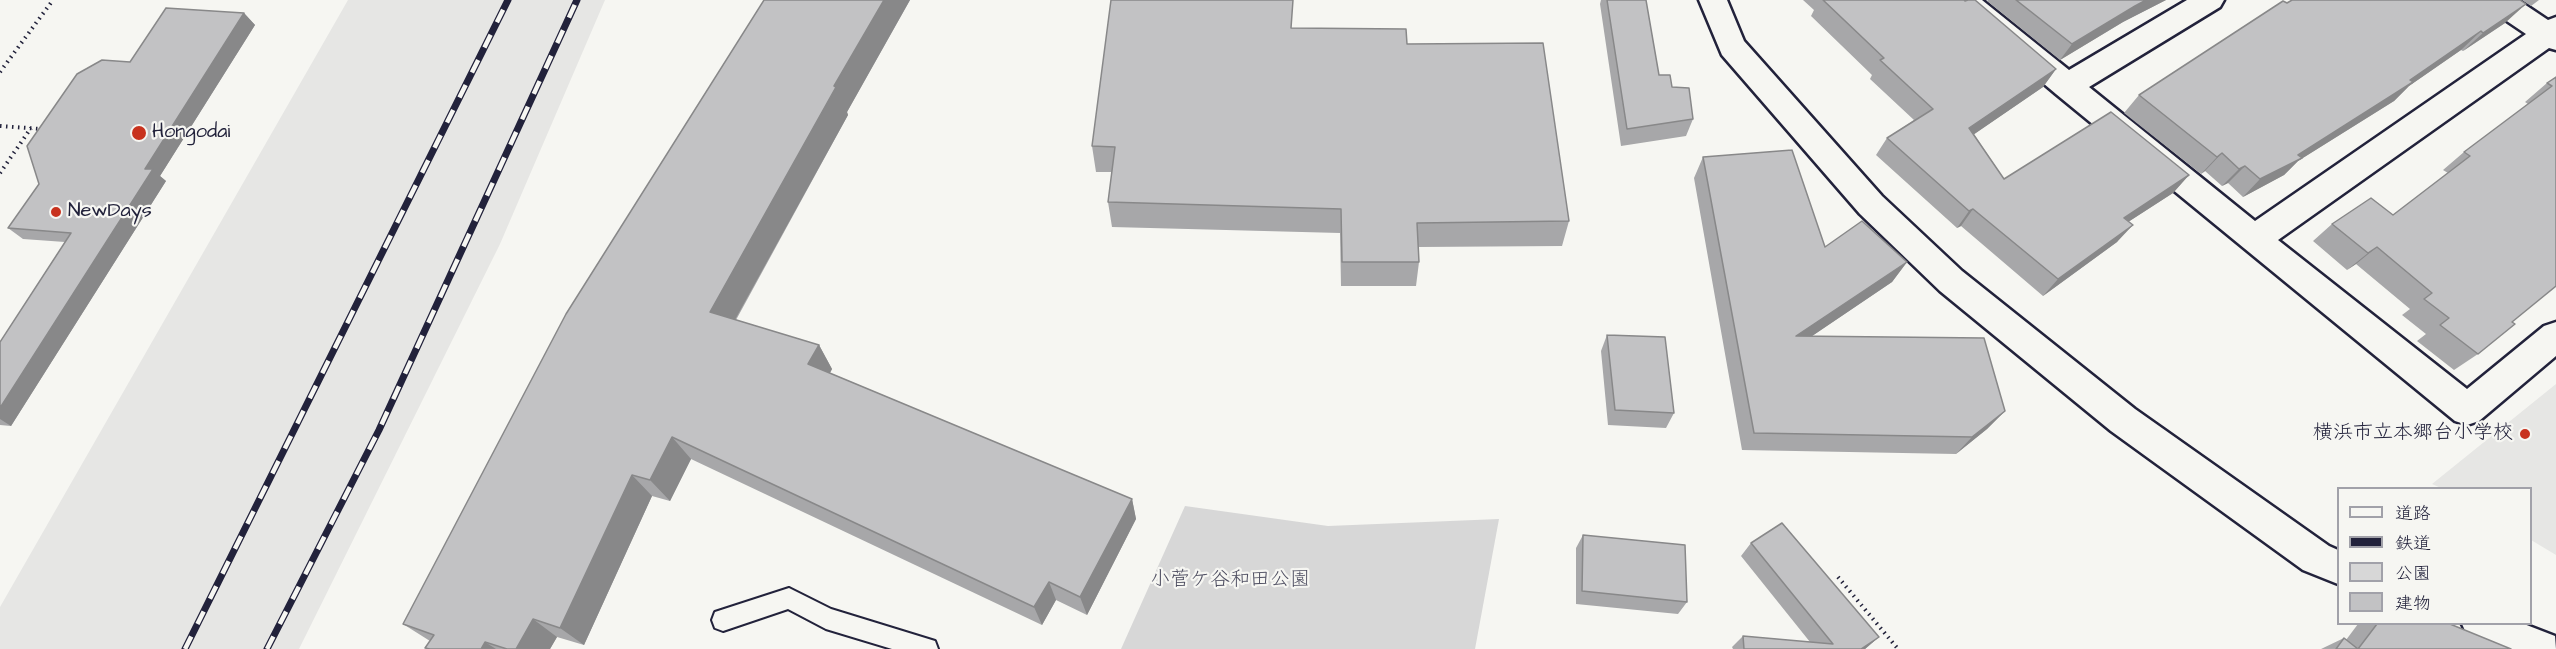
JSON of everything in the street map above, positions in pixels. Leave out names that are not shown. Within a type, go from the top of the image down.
[{"type":"street","points":[[1713,0],[1732,47],[1871,205],[1951,281],[2123,420],[2316,558],[2337,567]]},
{"type":"street","points":[[1963,0],[2254,239],[2468,410],[2556,336]]},
{"type":"street","points":[[2066,86],[2210,0]]},
{"type":"street","points":[[2254,239],[2553,34],[2496,0]]},
{"type":"street","points":[[2483,625],[2542,649]]},
{"type":"lane","points":[[723,620],[789,598],[826,618],[927,649]]},
{"type":"path","points":[[0,72],[53,0]]},
{"type":"path","points":[[0,126],[50,130]]},
{"type":"path","points":[[0,172],[31,128]]},
{"type":"path","points":[[1838,577],[1898,649]]},
{"type":"shaded area","points":[[348,0],[605,0],[500,244],[299,649],[0,649],[0,607]]},
{"type":"shaded area","name":"横浜市立本郷台小学校","points":[[2556,384],[2556,555],[2532,541],[2532,487],[2439,487],[2432,484]]},
{"type":"green space","name":"小菅ケ谷和田公園","points":[[1185,506],[1328,526],[1499,519],[1475,649],[1121,649]]},
{"type":"building","points":[[764,0],[884,0],[710,312],[819,345],[808,364],[1132,499],[1080,597],[1049,582],[1034,607],[672,437],[650,480],[632,475],[560,628],[533,619],[516,649],[507,649],[485,642],[481,649],[425,648],[434,635],[403,624],[566,314]]},
{"type":"building","points":[[1111,0],[1293,0],[1291,28],[1406,29],[1407,44],[1543,43],[1569,221],[1417,223],[1419,262],[1342,262],[1341,209],[1108,202],[1115,147],[1092,146]]},
{"type":"building","points":[[1607,0],[1646,0],[1659,75],[1670,75],[1672,87],[1689,88],[1693,119],[1627,129]]},
{"type":"building","points":[[1823,0],[1975,0],[2056,69],[1969,128],[2004,179],[2111,112],[2189,175],[2124,218],[2133,225],[2058,279],[1973,209],[1969,211],[1887,138],[1933,109],[1880,60],[1884,58]]},
{"type":"building","points":[[2016,0],[2146,0],[2072,44]]},
{"type":"building","points":[[2292,0],[2520,0],[2526,4],[2483,33],[2481,31],[2410,80],[2413,82],[2298,155],[2302,158],[2260,179],[2245,166],[2239,169],[2222,153],[2217,157],[2139,95],[2283,1],[2287,3]]},
{"type":"building","points":[[166,8],[244,13],[145,169],[153,169],[0,408],[0,342],[71,233],[8,228],[39,184],[27,146],[77,74],[102,60],[130,62]]},
{"type":"building","points":[[2556,77],[2556,286],[2478,354],[2440,325],[2449,318],[2424,299],[2432,293],[2377,247],[2368,253],[2332,224],[2371,198],[2393,215],[2470,156],[2464,152],[2552,86],[2547,83]]},
{"type":"building","points":[[1792,150],[1825,247],[1862,221],[1907,262],[1796,336],[1984,338],[2005,411],[1972,437],[1754,433],[1703,157]]},
{"type":"building","points":[[1607,335],[1665,337],[1674,413],[1615,410]]},
{"type":"building","points":[[1782,523],[1879,637],[1861,649],[1744,649],[1743,636],[1833,644],[1751,543]]},
{"type":"building","points":[[1583,535],[1685,545],[1687,602],[1582,591]]},
{"type":"building","points":[[2376,625],[2452,625],[2511,649],[2358,649]]},
{"type":"building","points":[[2344,638],[2358,649],[2336,649]]},
{"type":"railway","points":[[185,649],[508,0]]},
{"type":"railway","points":[[267,649],[379,430],[577,0]]},
{"type":"place","name":"Hongodai","points":[[139,133]]},
{"type":"place","name":"NewDays","points":[[56,212]]},
{"type":"place","name":"横浜市立本郷台小学校","points":[[2525,434]]}]
